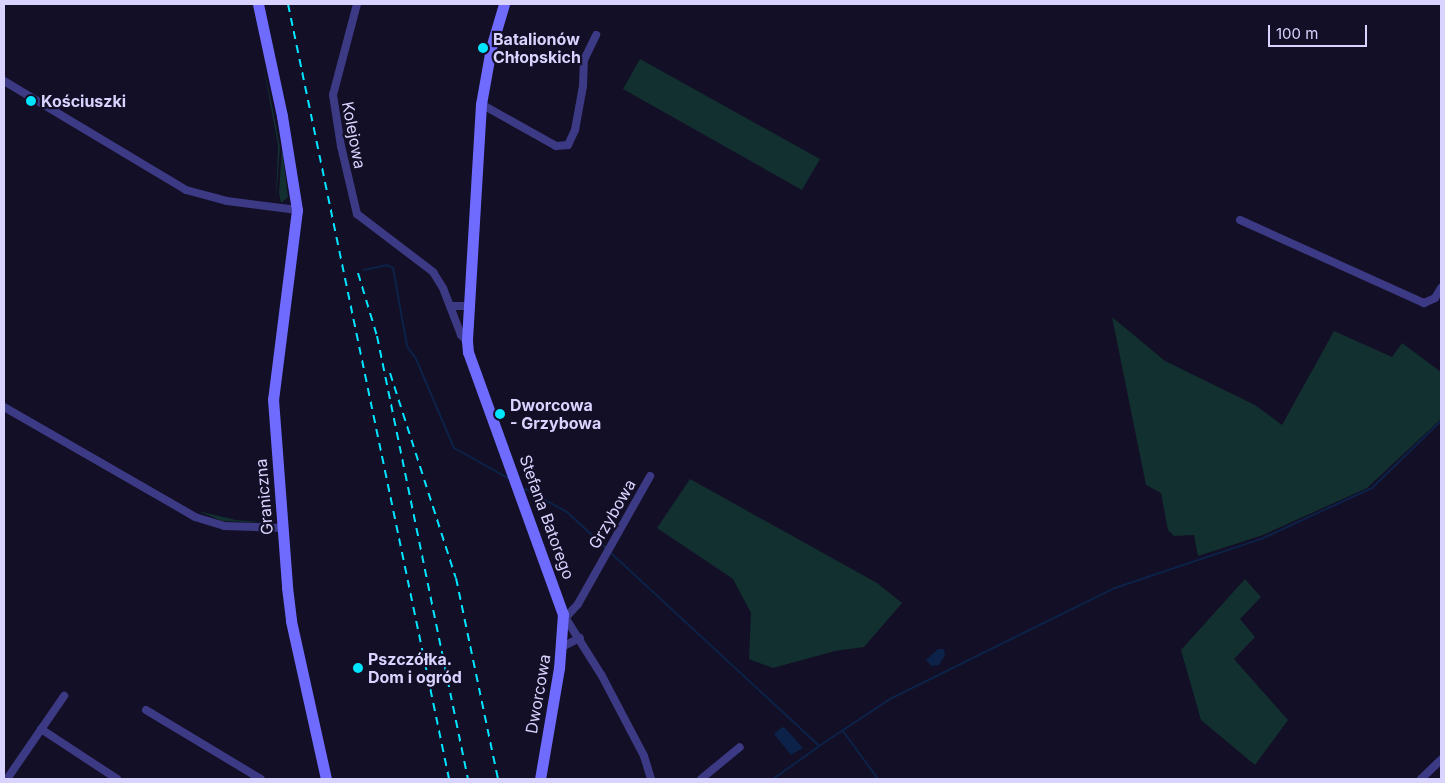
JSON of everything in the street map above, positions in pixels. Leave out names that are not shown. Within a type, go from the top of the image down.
[{"type":"street","name":"Graniczna","points":[[258,4],[282,116],[297,210],[272,398],[291,621],[326,779]]},
{"type":"street","name":"Kolejowa","points":[[357,4],[333,95],[341,146],[357,214]]},
{"type":"street","points":[[467,340],[481,104],[491,48],[504,4]]},
{"type":"street","points":[[481,104],[556,146],[568,145],[575,130],[583,86],[584,60],[596,35]]},
{"type":"street","points":[[4,81],[186,190],[227,201],[297,210]]},
{"type":"street","name":"Stefana Batorego","points":[[357,214],[433,272],[450,306],[461,335],[467,340],[468,352],[565,615],[580,638],[644,756],[651,779]]},
{"type":"street","points":[[1240,220],[1424,303],[1435,298],[1441,288]]},
{"type":"street","points":[[450,306],[469,306]]},
{"type":"street","points":[[4,407],[195,517],[224,526],[283,528]]},
{"type":"street","name":"Grzybowa","points":[[565,615],[578,604],[650,476]]},
{"type":"street","name":"Dworcowa","points":[[540,779],[562,647],[565,615]]},
{"type":"street","points":[[562,647],[580,638]]},
{"type":"street","points":[[7,779],[64,696]]},
{"type":"street","points":[[146,710],[261,779]]},
{"type":"street","points":[[41,729],[117,779]]},
{"type":"street","points":[[701,779],[740,747]]},
{"type":"street","points":[[1421,779],[1441,760]]},
{"type":"green space","points":[[640,59],[820,159],[802,190],[623,89]]},
{"type":"green space","points":[[263,65],[280,147],[276,201],[278,145]]},
{"type":"green space","points":[[282,148],[288,197],[281,203],[279,193]]},
{"type":"green space","points":[[1112,317],[1165,361],[1255,405],[1282,425],[1334,331],[1392,357],[1402,343],[1441,372],[1441,419],[1367,488],[1263,535],[1198,556],[1194,535],[1174,536],[1168,530],[1161,493],[1146,485]]},
{"type":"green space","points":[[690,479],[877,583],[902,603],[864,647],[835,651],[773,668],[749,659],[751,613],[733,579],[657,528]]},
{"type":"green space","points":[[198,511],[236,520],[269,523],[222,521]]},
{"type":"green space","points":[[1245,579],[1261,597],[1240,619],[1255,637],[1234,659],[1288,720],[1255,765],[1201,720],[1181,650]]},
{"type":"water","points":[[938,649],[944,649],[945,655],[939,665],[931,666],[926,660]]},
{"type":"water","points":[[782,727],[803,748],[791,755],[774,734]]},
{"type":"waterway","points":[[364,270],[387,265],[393,268],[407,346],[416,359],[454,448],[508,478]]},
{"type":"waterway","points":[[612,554],[819,746],[890,699],[1115,588],[1261,539],[1372,488],[1441,421]]},
{"type":"waterway","points":[[525,489],[567,512],[605,547]]},
{"type":"waterway","points":[[843,731],[878,779]]},
{"type":"waterway","points":[[773,779],[818,747]]},
{"type":"railway","points":[[288,4],[449,779]]},
{"type":"railway","points":[[358,273],[377,336],[468,779]]},
{"type":"railway","points":[[390,373],[456,578],[498,779]]},
{"type":"place","name":"Batalionów Chłopskich","points":[[483,48]]},
{"type":"place","name":"Kościuszki","points":[[31,101]]},
{"type":"place","name":"Dworcowa - Grzybowa","points":[[500,414]]},
{"type":"place","name":"Pszczółka. Dom i ogród","points":[[358,668]]}]
